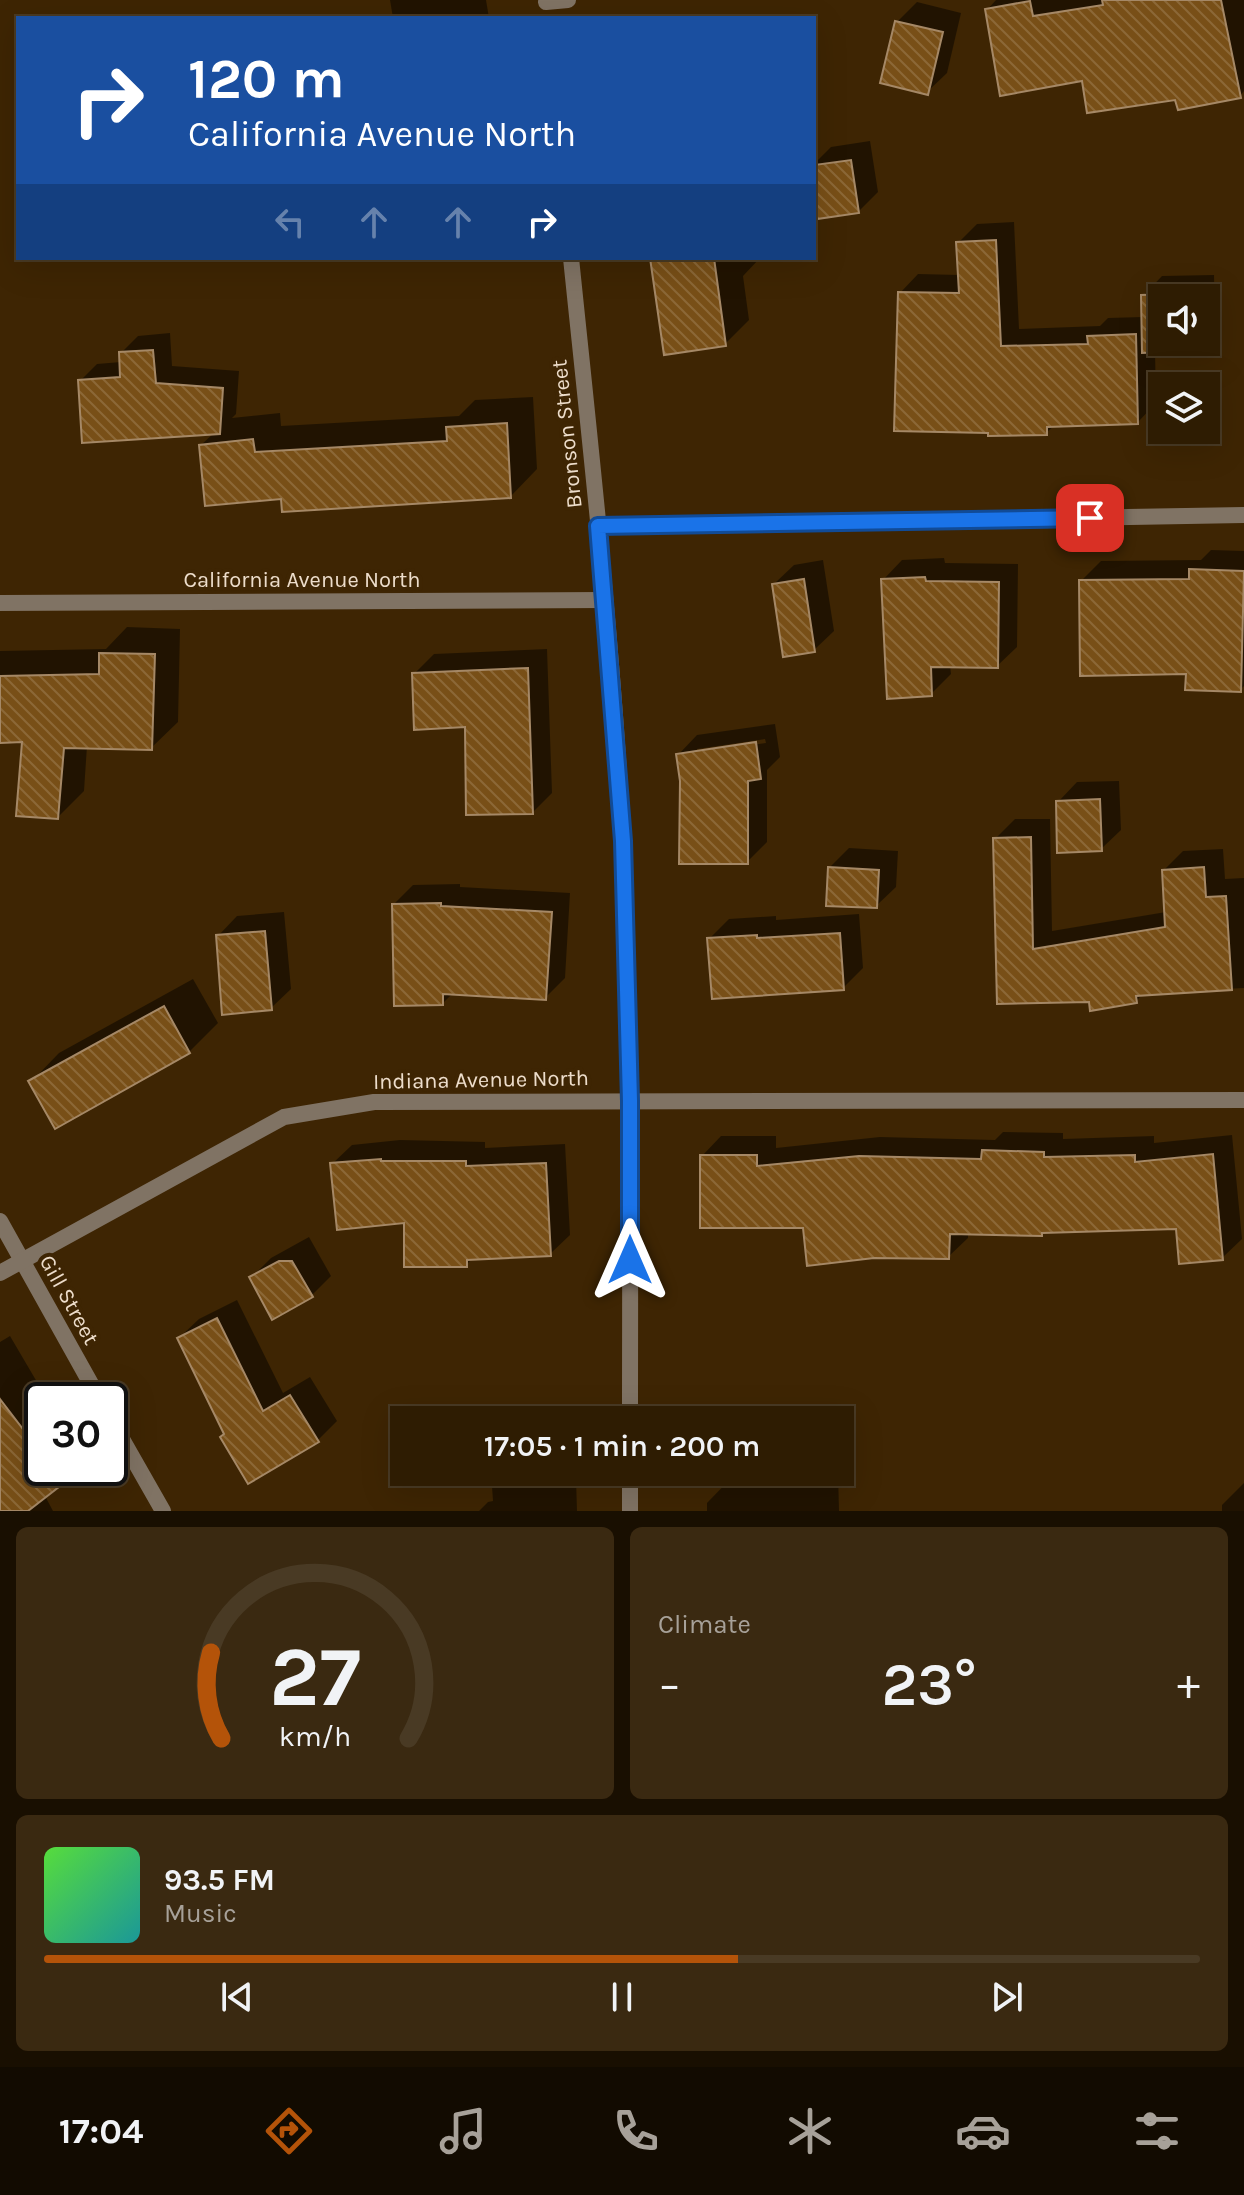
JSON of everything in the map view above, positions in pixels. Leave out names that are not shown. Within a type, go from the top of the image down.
[{"type":"street","points":[[546,7],[568,0]]},
{"type":"street","name":"Bronson Street","points":[[571,260],[605,600],[623,841],[630,1101],[630,1406]]},
{"type":"street","points":[[598,526],[1244,515]]},
{"type":"street","name":"California Avenue North","points":[[0,603],[605,600]]},
{"type":"street","name":"Indiana Avenue North","points":[[0,1273],[284,1117],[374,1102],[1244,1100]]},
{"type":"street","name":"Gill Street","points":[[0,1221],[90,1382]]},
{"type":"street","points":[[128,1450],[163,1511]]},
{"type":"street","points":[[630,1486],[630,1511]]},
{"type":"building","points":[[1102,0],[1221,0],[1241,98],[1178,110],[1175,100],[1087,113],[1082,81],[1000,96],[985,9],[1030,1],[1033,16],[1103,5]]},
{"type":"building","points":[[895,21],[943,32],[928,95],[880,83]]},
{"type":"building","points":[[851,160],[859,213],[817,219],[816,165]]},
{"type":"building","points":[[996,240],[1001,346],[1088,344],[1087,336],[1136,334],[1138,424],[1047,427],[1047,435],[988,436],[988,433],[894,431],[898,292],[959,293],[956,242]]},
{"type":"building","points":[[650,260],[714,260],[726,346],[664,355]]},
{"type":"building","points":[[1141,295],[1148,295],[1148,353],[1142,353]]},
{"type":"building","points":[[153,350],[156,383],[223,388],[220,434],[82,443],[78,380],[120,377],[119,352]]},
{"type":"building","points":[[507,423],[511,498],[282,512],[281,499],[205,506],[199,445],[253,439],[255,452],[447,441],[446,427]]},
{"type":"building","points":[[1189,569],[1244,571],[1241,692],[1185,690],[1186,674],[1080,676],[1079,580],[1189,579]]},
{"type":"building","points":[[925,577],[926,581],[999,582],[998,668],[931,667],[932,696],[887,699],[881,579]]},
{"type":"building","points":[[804,579],[815,652],[783,657],[772,584]]},
{"type":"building","points":[[99,653],[155,654],[152,750],[64,748],[58,819],[16,816],[22,742],[0,743],[0,676],[99,674]]},
{"type":"building","points":[[528,668],[533,814],[466,815],[465,727],[414,730],[412,673]]},
{"type":"building","points":[[756,742],[761,779],[748,781],[748,864],[679,864],[680,781],[676,754]]},
{"type":"building","points":[[1100,799],[1102,851],[1057,853],[1056,801]]},
{"type":"building","points":[[1031,837],[1033,949],[1165,927],[1162,870],[1204,867],[1206,897],[1226,896],[1232,990],[1136,996],[1137,1003],[1090,1011],[1089,1002],[997,1004],[993,838]]},
{"type":"building","points":[[828,867],[879,870],[877,908],[826,906]]},
{"type":"building","points":[[441,903],[441,906],[552,912],[546,1000],[443,994],[443,1005],[394,1006],[392,904]]},
{"type":"building","points":[[265,931],[272,1010],[222,1015],[216,935]]},
{"type":"building","points":[[840,933],[844,990],[712,999],[707,938]]},
{"type":"building","points":[[164,1006],[190,1053],[55,1129],[28,1081]]},
{"type":"building","points":[[982,1150],[1044,1152],[1044,1157],[1135,1155],[1135,1162],[1213,1154],[1223,1260],[1179,1264],[1176,1229],[1042,1233],[1042,1236],[950,1234],[949,1259],[874,1258],[807,1266],[803,1228],[700,1228],[700,1155],[757,1155],[757,1166],[859,1156],[981,1159]]},
{"type":"building","points":[[381,1159],[466,1161],[466,1166],[546,1163],[551,1256],[467,1260],[467,1267],[404,1267],[404,1223],[337,1230],[330,1163]]},
{"type":"building","points":[[279,1261],[292,1261],[313,1297],[272,1320],[249,1277]]},
{"type":"building","points":[[217,1318],[263,1411],[290,1395],[319,1442],[248,1484],[220,1437],[224,1434],[177,1338]]},
{"type":"building","points":[[0,1399],[24,1430],[24,1486],[60,1486],[28,1511],[0,1511]]},
{"type":"route","points":[[630,1260],[630,1101],[623,841],[598,526],[1090,518]]}]
